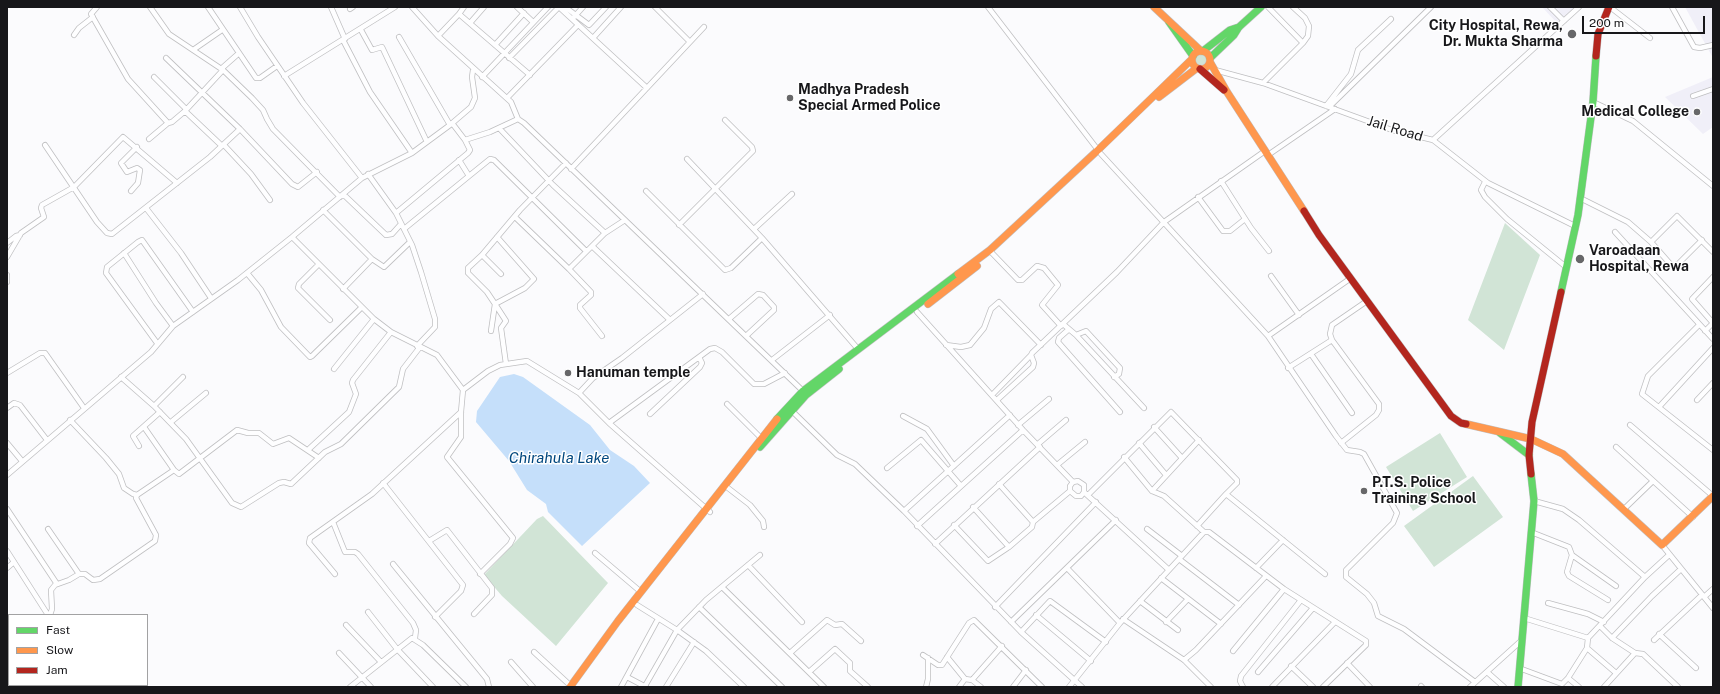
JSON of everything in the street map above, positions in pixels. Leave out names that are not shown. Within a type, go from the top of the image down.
[{"type":"main road","points":[[1154,7],[1177,27],[1210,60],[1227,92],[1319,235],[1451,416],[1461,423],[1530,439],[1562,454],[1622,511],[1662,545],[1693,517],[1713,496]]},
{"type":"main road","points":[[572,687],[636,605],[761,438],[789,408],[852,359],[917,312],[992,253],[1162,95],[1199,68],[1206,68],[1210,60],[1234,35],[1239,27],[1261,7]]},
{"type":"main road","points":[[1518,687],[1534,501],[1529,455],[1532,422],[1580,198],[1593,102],[1598,34],[1610,7]]},
{"type":"main road","points":[[1169,21],[1193,57],[1193,64],[1227,92]]},
{"type":"main road","points":[[572,687],[641,592],[708,510],[728,488],[803,391],[990,250],[1100,152],[1193,57],[1230,30],[1239,27]]},
{"type":"main road","points":[[1498,432],[1529,455]]},
{"type":"street","points":[[97,7],[91,12],[93,17],[128,79],[168,123]]},
{"type":"street","points":[[150,7],[169,34],[222,70],[261,107],[273,129],[317,172],[386,235],[392,234],[401,224]]},
{"type":"street","points":[[208,7],[254,76],[258,79],[277,66]]},
{"type":"street","points":[[240,7],[277,66],[306,107],[362,178]]},
{"type":"street","points":[[331,7],[344,40],[370,92],[412,153]]},
{"type":"street","points":[[284,76],[361,30],[395,7]]},
{"type":"street","points":[[412,7],[438,36],[473,70],[507,98],[518,119],[566,163],[803,391]]},
{"type":"street","points":[[438,36],[464,7]]},
{"type":"street","points":[[470,23],[484,7]]},
{"type":"street","points":[[517,7],[533,22]]},
{"type":"street","points":[[482,77],[548,7]]},
{"type":"street","points":[[509,58],[559,7],[573,18],[589,25],[606,7]]},
{"type":"street","points":[[565,7],[578,25],[647,88]]},
{"type":"street","points":[[573,18],[583,7]]},
{"type":"street","points":[[592,38],[621,7]]},
{"type":"street","points":[[655,7],[690,42]]},
{"type":"street","points":[[988,7],[1100,152],[1268,336],[1288,368],[1341,443],[1348,451],[1360,452],[1364,454],[1397,513],[1393,523],[1346,570],[1346,577],[1367,594],[1374,602],[1378,616],[1404,629],[1475,682]]},
{"type":"street","points":[[1268,7],[1303,43]]},
{"type":"street","points":[[1263,83],[1303,43],[1308,36],[1309,26],[1305,18],[1293,7]]},
{"type":"street","points":[[1327,106],[1431,7]]},
{"type":"street","points":[[1550,7],[1564,21]]},
{"type":"street","name":"Jail Road","points":[[1215,70],[1263,83],[1392,130],[1433,140],[1579,7]]},
{"type":"street","points":[[1610,7],[1650,38]]},
{"type":"street","points":[[1672,7],[1694,47],[1700,48],[1713,45]]},
{"type":"street","points":[[495,45],[524,13]]},
{"type":"street","points":[[459,14],[530,75]]},
{"type":"street","points":[[74,35],[79,28],[93,17]]},
{"type":"street","points":[[1327,106],[1351,74],[1358,50],[1392,19]]},
{"type":"street","points":[[507,98],[578,25]]},
{"type":"street","points":[[571,169],[704,27]]},
{"type":"street","points":[[193,50],[222,30]]},
{"type":"street","points":[[361,30],[372,50],[382,47],[384,49],[427,142]]},
{"type":"street","points":[[396,213],[470,151],[465,140],[451,124],[399,36]]},
{"type":"street","points":[[150,139],[185,110],[238,54]]},
{"type":"street","points":[[166,58],[240,129],[294,186],[298,186],[317,172]]},
{"type":"street","points":[[7,475],[151,352],[173,326],[247,273],[362,178],[412,153],[471,107],[474,102],[475,90],[472,77],[473,70]]},
{"type":"street","points":[[154,77],[185,110],[251,174],[270,200]]},
{"type":"street","points":[[1693,96],[1713,89]]},
{"type":"street","points":[[1593,102],[1633,121],[1713,186]]},
{"type":"street","points":[[992,395],[1041,345],[1117,272],[1164,222],[1220,181],[1335,109]]},
{"type":"street","points":[[465,140],[499,128],[518,119]]},
{"type":"street","points":[[679,225],[753,151],[752,146],[725,120]]},
{"type":"street","points":[[499,128],[548,180],[605,233]]},
{"type":"street","points":[[45,145],[97,222],[109,234],[115,233],[223,146],[240,129]]},
{"type":"street","points":[[7,243],[42,218],[44,215],[41,208],[42,205],[74,187],[123,137],[137,147],[177,183]]},
{"type":"street","points":[[1433,140],[1486,182],[1575,226]]},
{"type":"street","points":[[131,191],[138,182],[140,170],[137,168],[127,172],[121,163],[137,147]]},
{"type":"street","points":[[404,229],[492,159],[586,252]]},
{"type":"street","points":[[687,159],[754,229],[858,349]]},
{"type":"street","points":[[459,160],[469,176]]},
{"type":"street","points":[[506,364],[501,328],[506,321],[487,292],[468,273],[468,268],[482,255],[548,180],[566,163]]},
{"type":"street","points":[[121,377],[154,406],[189,442],[232,503],[238,507],[279,483],[284,482],[291,484],[319,458],[342,444],[394,393],[401,383],[403,369],[419,346],[434,330],[435,319],[422,272],[410,242],[396,213],[368,174]]},
{"type":"street","points":[[1220,181],[1245,219],[1269,251]]},
{"type":"street","points":[[1486,182],[1481,190],[1484,197],[1566,267]]},
{"type":"street","points":[[646,191],[724,270],[731,268],[762,238]]},
{"type":"street","points":[[754,229],[792,194]]},
{"type":"street","points":[[1198,197],[1223,231],[1230,231],[1245,219]]},
{"type":"street","points":[[1580,198],[1628,222],[1651,242],[1672,266],[1675,266],[1702,240]]},
{"type":"street","points":[[146,208],[181,253],[211,298]]},
{"type":"street","points":[[323,210],[372,259],[384,267],[410,242]]},
{"type":"street","points":[[1651,242],[1677,216],[1713,252]]},
{"type":"street","points":[[515,217],[591,292],[591,295],[580,305],[580,308],[602,336]]},
{"type":"street","points":[[569,269],[605,233],[624,220]]},
{"type":"street","points":[[1615,232],[1713,339]]},
{"type":"street","points":[[7,257],[20,235]]},
{"type":"street","points":[[292,237],[374,319],[391,332],[437,355],[463,390],[461,436],[447,457],[513,538],[510,544],[480,574]]},
{"type":"street","points":[[495,304],[525,288],[534,279],[497,237]]},
{"type":"street","points":[[157,344],[106,274],[107,267],[142,240],[193,312]]},
{"type":"street","points":[[592,246],[669,319]]},
{"type":"street","points":[[124,253],[156,303],[173,326]]},
{"type":"street","points":[[992,253],[1018,280],[1022,280],[1037,266],[1044,268],[1058,285],[1042,304],[1062,325],[1076,335],[1144,408]]},
{"type":"street","points":[[482,255],[501,274]]},
{"type":"street","points":[[343,288],[372,259]]},
{"type":"street","points":[[319,264],[299,284],[298,288],[330,320]]},
{"type":"street","points":[[247,273],[261,290],[281,327],[310,357],[362,307]]},
{"type":"street","points":[[7,275],[7,282]]},
{"type":"street","points":[[1271,276],[1299,315]]},
{"type":"street","points":[[1705,331],[1713,323],[1692,299],[1713,277]]},
{"type":"street","points":[[1268,336],[1351,278]]},
{"type":"street","points":[[579,393],[593,378],[622,358],[669,319],[703,294]]},
{"type":"street","points":[[729,319],[758,294],[763,295],[774,307],[774,310],[746,336]]},
{"type":"street","points":[[1341,443],[1376,415],[1379,410],[1379,404],[1332,340],[1330,334],[1332,325],[1367,301]]},
{"type":"street","points":[[946,345],[961,347],[970,345],[984,328],[991,309],[999,302],[1041,345]]},
{"type":"street","points":[[491,331],[495,304]]},
{"type":"street","points":[[917,312],[1018,425],[1073,482]]},
{"type":"street","points":[[772,360],[830,316]]},
{"type":"street","points":[[334,369],[374,319]]},
{"type":"street","points":[[1699,325],[1646,379],[1642,394],[1713,450]]},
{"type":"street","points":[[1068,330],[1059,338],[1058,342],[1120,412]]},
{"type":"street","points":[[1076,335],[1086,331],[1120,368],[1120,374],[1114,377]]},
{"type":"street","points":[[309,450],[349,412],[356,394],[352,383],[353,380],[391,332]]},
{"type":"street","points":[[1288,368],[1332,340]]},
{"type":"street","points":[[609,423],[710,349],[715,348],[722,352],[750,382],[759,385],[785,373]]},
{"type":"street","points":[[1659,407],[1713,348]]},
{"type":"street","points":[[7,373],[40,353],[45,353],[84,408]]},
{"type":"street","points":[[1311,354],[1352,413]]},
{"type":"street","points":[[997,400],[1033,368],[1034,363],[1031,355]]},
{"type":"street","points":[[650,414],[700,367],[702,363],[699,357]]},
{"type":"street","points":[[463,390],[488,371],[506,364],[527,361],[579,393],[609,423],[708,510]]},
{"type":"street","points":[[154,406],[183,377]]},
{"type":"street","points":[[1697,400],[1713,383]]},
{"type":"street","points":[[170,422],[206,393]]},
{"type":"street","points":[[1018,425],[1049,399]]},
{"type":"street","points":[[7,408],[14,403],[20,405],[47,440]]},
{"type":"street","points":[[727,404],[761,438]]},
{"type":"street","points":[[789,408],[836,456],[855,464],[904,511],[1021,632],[1082,687]]},
{"type":"street","points":[[139,446],[133,436],[160,412]]},
{"type":"street","points":[[335,574],[309,541],[310,538],[384,483],[461,412]]},
{"type":"street","points":[[1070,491],[1073,495],[1078,496],[1086,494],[1171,412],[1237,480],[1237,483],[1197,526]]},
{"type":"street","points":[[904,511],[1010,415]]},
{"type":"street","points":[[903,416],[927,429],[954,466]]},
{"type":"street","points":[[70,420],[106,458],[118,474],[124,488],[132,494],[137,495],[174,470]]},
{"type":"street","points":[[935,544],[1066,420]]},
{"type":"street","points":[[1630,425],[1713,496]]},
{"type":"street","points":[[144,427],[178,474],[237,430],[259,433],[273,444],[289,438],[319,458]]},
{"type":"street","points":[[1154,427],[1182,458]]},
{"type":"street","points":[[917,526],[1023,430]]},
{"type":"street","points":[[887,468],[921,440],[961,486]]},
{"type":"street","points":[[1152,491],[1199,440]]},
{"type":"street","points":[[1057,465],[1085,442]]},
{"type":"street","points":[[7,443],[22,461]]},
{"type":"street","points":[[1139,443],[1166,475]]},
{"type":"street","points":[[1616,447],[1693,517]]},
{"type":"street","points":[[1124,457],[1152,491],[1164,496],[1204,532],[1209,532],[1284,589],[1367,642],[1323,687]]},
{"type":"street","points":[[1073,482],[1078,481],[1082,483],[1085,487],[1086,494],[1169,570]]},
{"type":"street","points":[[1622,511],[1653,481]]},
{"type":"street","points":[[954,525],[988,561],[1032,527],[1034,522],[1070,491],[1070,486],[1073,482]]},
{"type":"street","points":[[384,483],[463,585],[462,590],[435,617]]},
{"type":"street","points":[[998,484],[1034,522]]},
{"type":"street","points":[[728,488],[750,505],[763,521],[764,527]]},
{"type":"street","points":[[1226,494],[1325,574]]},
{"type":"street","points":[[50,614],[52,609],[51,590],[57,584],[69,580],[79,574],[85,574],[93,580],[100,579],[155,541],[156,535],[136,498],[137,495]]},
{"type":"street","points":[[1534,501],[1563,509],[1579,520],[1645,577]]},
{"type":"street","points":[[995,606],[1096,502]]},
{"type":"street","points":[[973,507],[1008,546]]},
{"type":"street","points":[[7,509],[57,584]]},
{"type":"street","points":[[1011,622],[1116,520]]},
{"type":"street","points":[[333,522],[345,552],[355,552],[358,554],[413,623],[416,630],[415,638]]},
{"type":"street","points":[[1147,528],[1180,558],[1239,605]]},
{"type":"street","points":[[48,529],[79,574]]},
{"type":"street","points":[[429,541],[447,530],[492,588],[493,593],[474,614]]},
{"type":"street","points":[[1069,687],[1122,621],[1204,532]]},
{"type":"street","points":[[1531,532],[1569,547],[1572,555],[1616,586]]},
{"type":"street","points":[[1256,568],[1283,540]]},
{"type":"street","points":[[1662,545],[1713,608]]},
{"type":"street","points":[[7,551],[48,614]]},
{"type":"street","points":[[595,553],[641,592]]},
{"type":"street","points":[[627,677],[646,687],[677,630],[699,607],[760,555]]},
{"type":"street","points":[[1572,555],[1567,572],[1569,576],[1608,600]]},
{"type":"street","points":[[1519,668],[1561,685],[1568,678],[1587,648],[1588,638],[1645,577],[1669,555]]},
{"type":"street","points":[[7,568],[14,562]]},
{"type":"street","points":[[393,564],[487,679],[489,687]]},
{"type":"street","points":[[748,565],[802,622]]},
{"type":"street","points":[[1066,568],[1122,621],[1184,660],[1211,687]]},
{"type":"street","points":[[1612,638],[1652,596],[1681,569]]},
{"type":"street","points":[[1184,660],[1196,650],[1266,576]]},
{"type":"street","points":[[1161,578],[1221,624]]},
{"type":"street","points":[[722,587],[824,687]]},
{"type":"street","points":[[1233,651],[1284,589]]},
{"type":"street","points":[[1654,640],[1659,634],[1713,589]]},
{"type":"street","points":[[1166,622],[1188,599]]},
{"type":"street","points":[[1243,687],[1240,681],[1241,676],[1301,600]]},
{"type":"street","points":[[1021,632],[1048,602],[1053,601],[1106,642]]},
{"type":"street","points":[[1140,601],[1178,630]]},
{"type":"street","points":[[1548,603],[1588,614],[1602,624],[1612,638],[1635,653],[1643,654],[1675,686]]},
{"type":"street","points":[[636,605],[694,642],[720,663],[744,687]]},
{"type":"street","points":[[699,607],[782,687]]},
{"type":"street","points":[[1258,672],[1313,608]]},
{"type":"street","points":[[368,612],[397,649],[433,687]]},
{"type":"street","points":[[1036,615],[1091,661]]},
{"type":"street","points":[[1524,618],[1588,638]]},
{"type":"street","points":[[621,687],[658,619]]},
{"type":"street","points":[[790,653],[827,620],[835,625],[842,624],[861,641]]},
{"type":"street","points":[[926,687],[928,678],[926,656],[940,666],[972,620],[1002,646],[1042,687]]},
{"type":"street","points":[[1272,687],[1335,622]]},
{"type":"street","points":[[346,625],[381,662]]},
{"type":"street","points":[[1659,634],[1696,668]]},
{"type":"street","points":[[350,687],[410,638],[415,638]]},
{"type":"street","points":[[415,638],[466,687]]},
{"type":"street","points":[[1470,687],[1522,640]]},
{"type":"street","points":[[666,687],[694,642]]},
{"type":"street","points":[[972,680],[1002,646]]},
{"type":"street","points":[[1587,648],[1616,673]]},
{"type":"street","points":[[809,672],[835,649],[850,663],[850,671],[868,687]]},
{"type":"street","points":[[534,652],[572,687]]},
{"type":"street","points":[[339,653],[371,687]]},
{"type":"street","points":[[1604,687],[1635,653]]},
{"type":"street","points":[[947,657],[965,679],[972,680],[981,687]]},
{"type":"street","points":[[511,662],[533,687]]},
{"type":"street","points":[[1347,663],[1370,687]]},
{"type":"street","points":[[1291,666],[1313,687]]},
{"type":"street","points":[[1013,687],[1026,670]]},
{"type":"street","points":[[1487,672],[1504,687]]},
{"type":"street","points":[[1568,678],[1579,687]]},
{"type":"street","points":[[959,687],[965,679]]},
{"type":"shaded area","points":[[1542,7],[1575,7],[1557,23]]},
{"type":"shaded area","points":[[1685,7],[1713,7],[1713,58]]},
{"type":"shaded area","name":"Medical College","points":[[1713,77],[1713,127],[1703,134],[1665,97]]},
{"type":"green space","points":[[1203,53],[1206,54],[1206,64],[1199,65],[1196,64],[1195,57],[1196,54]]},
{"type":"green space","points":[[1505,223],[1540,255],[1504,350],[1468,320]]},
{"type":"green space","points":[[1440,433],[1467,477],[1413,511],[1386,467]]},
{"type":"green space","points":[[1473,476],[1503,517],[1434,567],[1404,526]]},
{"type":"green space","points":[[543,516],[608,583],[556,646],[502,596],[484,575],[537,519]]},
{"type":"water","name":"Chirahula Lake","points":[[514,374],[523,377],[590,425],[610,450],[634,466],[650,483],[582,546],[548,512],[546,504],[527,490],[509,461],[476,422],[477,411],[500,377]]},
{"type":"traffic: fast","points":[[1210,58],[1234,35],[1239,27],[1261,7]]},
{"type":"traffic: fast","points":[[1169,22],[1193,56]]},
{"type":"traffic: fast","points":[[1203,51],[1230,30],[1239,27]]},
{"type":"traffic: fast","points":[[1561,292],[1578,215],[1593,102],[1596,56]]},
{"type":"traffic: fast","points":[[777,419],[803,391],[958,274]]},
{"type":"traffic: fast","points":[[760,447],[806,395],[839,369]]},
{"type":"traffic: fast","points":[[1500,433],[1529,455]]},
{"type":"traffic: fast","points":[[1518,687],[1534,501],[1531,474]]},
{"type":"traffic: slow","points":[[1154,7],[1201,51]]},
{"type":"traffic: slow","points":[[1201,51],[1207,54],[1210,60],[1207,66],[1201,69],[1195,66],[1192,60],[1195,54],[1201,51]]},
{"type":"traffic: slow","points":[[958,274],[990,250],[1098,150],[1192,59]]},
{"type":"traffic: slow","points":[[1210,62],[1227,92],[1304,211]]},
{"type":"traffic: slow","points":[[1159,97],[1197,68]]},
{"type":"traffic: slow","points":[[928,304],[977,266]]},
{"type":"traffic: slow","points":[[570,687],[618,621],[777,419]]},
{"type":"traffic: slow","points":[[1466,424],[1531,439],[1563,454],[1662,545],[1713,496]]},
{"type":"traffic: jam","points":[[1596,56],[1598,34],[1609,7]]},
{"type":"traffic: jam","points":[[1200,69],[1224,90]]},
{"type":"traffic: jam","points":[[1304,211],[1319,235],[1451,416],[1461,423],[1466,424]]},
{"type":"traffic: jam","points":[[1531,474],[1529,455],[1532,422],[1561,292]]},
{"type":"place","name":"City Hospital, Rewa, Dr. Mukta Sharma","points":[[1572,34]]},
{"type":"place","name":"Madhya Pradesh Special Armed Police","points":[[790,98]]},
{"type":"place","name":"Medical College","points":[[1697,112]]},
{"type":"place","name":"Varoadaan Hospital, Rewa","points":[[1580,259]]},
{"type":"place","name":"Hanuman temple","points":[[568,373]]},
{"type":"place","name":"P.T.S. Police Training School","points":[[1364,491]]}]
